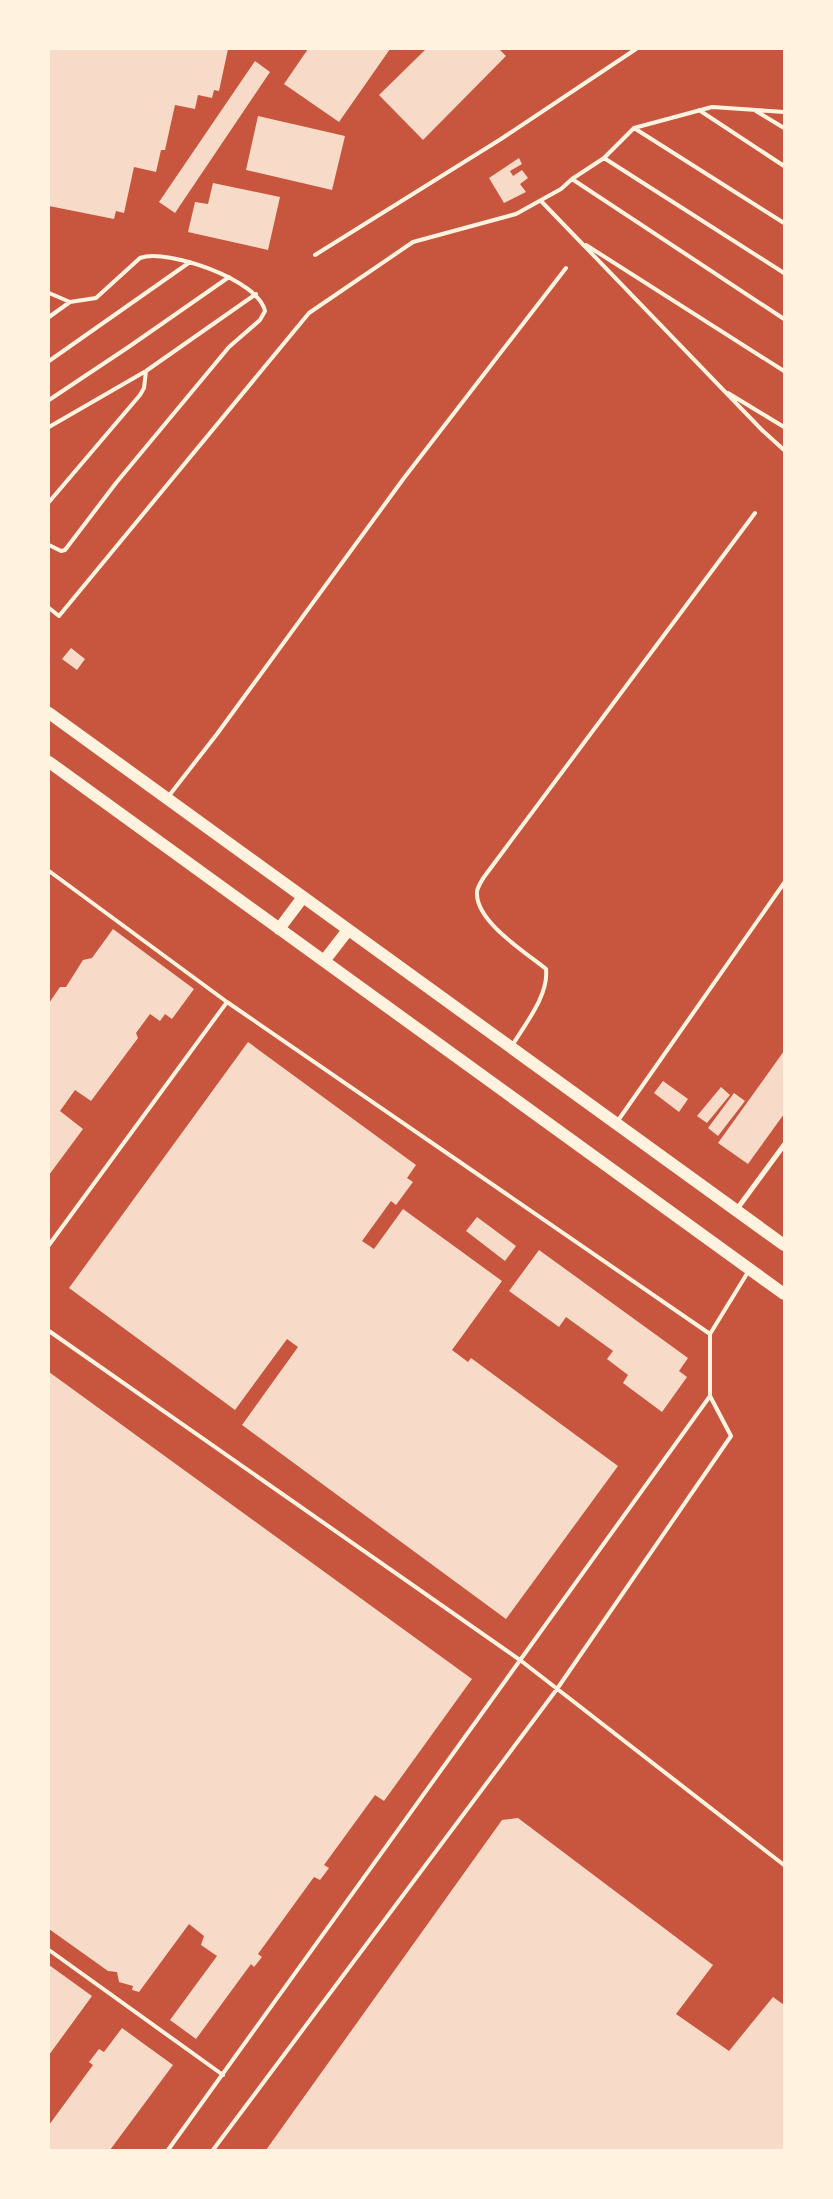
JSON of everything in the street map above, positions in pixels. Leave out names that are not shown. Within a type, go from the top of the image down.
[{"type":"main road","points":[[49,714],[784,1245]]},
{"type":"main road","points":[[49,762],[784,1294]]},
{"type":"main road","points":[[279,929],[303,897]]},
{"type":"main road","points":[[324,961],[348,930]]},
{"type":"street","points":[[736,1210],[784,1145]]},
{"type":"lane","points":[[316,255],[501,139],[636,49]]},
{"type":"lane","points":[[49,608],[59,616],[309,313],[413,242],[516,214],[561,189],[572,179],[604,158],[634,128],[712,107],[784,112]]},
{"type":"lane","points":[[699,110],[784,166]]},
{"type":"lane","points":[[754,110],[784,128]]},
{"type":"lane","points":[[634,128],[784,223]]},
{"type":"lane","points":[[604,158],[784,273]]},
{"type":"lane","points":[[572,179],[784,319]]},
{"type":"lane","points":[[541,201],[784,450]]},
{"type":"lane","points":[[579,241],[784,371]]},
{"type":"lane","points":[[49,293],[70,302],[91,300],[101,296],[140,258],[149,254],[190,262],[229,277],[256,294],[265,308],[264,316],[229,347],[116,483],[65,550],[61,551],[49,545]]},
{"type":"lane","points":[[49,361],[190,262]]},
{"type":"lane","points":[[167,799],[217,734],[404,478],[566,268]]},
{"type":"lane","points":[[49,400],[229,277]]},
{"type":"lane","points":[[49,428],[146,371],[256,294]]},
{"type":"lane","points":[[49,317],[70,302]]},
{"type":"lane","points":[[49,502],[140,395],[144,388],[146,371]]},
{"type":"lane","points":[[724,390],[784,427]]},
{"type":"lane","points":[[511,1048],[547,980],[546,969],[492,925],[478,907],[476,892],[484,876],[755,513]]},
{"type":"lane","points":[[49,871],[227,1002],[710,1334]]},
{"type":"lane","points":[[616,1124],[784,883]]},
{"type":"lane","points":[[49,1245],[227,1002]]},
{"type":"lane","points":[[213,2150],[557,1689],[731,1436],[710,1396],[710,1334],[750,1269]]},
{"type":"lane","points":[[49,1331],[520,1660],[784,1865]]},
{"type":"lane","points":[[168,2150],[224,2075],[710,1396]]},
{"type":"lane","points":[[49,1950],[224,2075]]},
{"type":"building","points":[[49,49],[228,49],[219,91],[214,90],[212,98],[198,95],[195,109],[175,105],[165,150],[161,150],[156,172],[134,167],[124,213],[116,211],[114,219],[49,206]]},
{"type":"building","points":[[308,49],[390,49],[339,122],[284,84]]},
{"type":"building","points":[[426,49],[499,49],[506,56],[423,140],[379,95]]},
{"type":"building","points":[[255,61],[270,72],[175,213],[159,202]]},
{"type":"building","points":[[258,116],[345,136],[332,190],[246,170]]},
{"type":"building","points":[[519,158],[522,164],[510,171],[513,176],[522,170],[528,178],[520,184],[526,192],[504,203],[489,178]]},
{"type":"building","points":[[213,183],[280,197],[268,250],[188,232],[195,202],[208,204]]},
{"type":"building","points":[[71,648],[85,659],[77,670],[62,659]]},
{"type":"building","points":[[113,929],[194,989],[172,1019],[165,1014],[160,1021],[150,1014],[136,1033],[138,1038],[91,1101],[75,1090],[60,1111],[83,1129],[49,1175],[49,1003],[60,987],[66,987],[83,960],[92,958]]},
{"type":"building","points":[[248,1042],[416,1165],[407,1178],[413,1182],[396,1205],[391,1201],[362,1241],[374,1249],[403,1209],[502,1281],[452,1350],[468,1362],[471,1358],[618,1466],[506,1619],[242,1425],[298,1347],[287,1339],[235,1410],[69,1288]]},
{"type":"building","points":[[784,1051],[784,1114],[748,1164],[718,1143]]},
{"type":"building","points":[[663,1081],[688,1099],[679,1112],[654,1093]]},
{"type":"building","points":[[721,1087],[730,1095],[707,1123],[697,1116]]},
{"type":"building","points":[[734,1093],[745,1101],[718,1136],[708,1128]]},
{"type":"building","points":[[477,1217],[516,1246],[505,1261],[466,1231]]},
{"type":"building","points":[[539,1250],[688,1358],[679,1371],[687,1377],[662,1412],[623,1383],[628,1375],[607,1359],[613,1351],[566,1317],[559,1327],[509,1291]]},
{"type":"building","points":[[49,1372],[472,1679],[384,1801],[375,1795],[324,1865],[329,1868],[320,1880],[314,1877],[258,1954],[262,1957],[254,1967],[251,1964],[196,2039],[170,2020],[217,1956],[201,1945],[204,1936],[189,1924],[139,1992],[132,1990],[133,1986],[119,1982],[117,1972],[108,1971],[49,1929]]},
{"type":"building","points":[[518,1818],[713,1965],[676,2014],[729,2051],[773,1997],[784,2005],[784,2150],[266,2150],[502,1820]]},
{"type":"building","points":[[49,1965],[92,1996],[49,2055]]},
{"type":"building","points":[[122,2028],[173,2065],[110,2150],[49,2150],[49,2125],[93,2065],[89,2062],[99,2049],[104,2052]]}]
